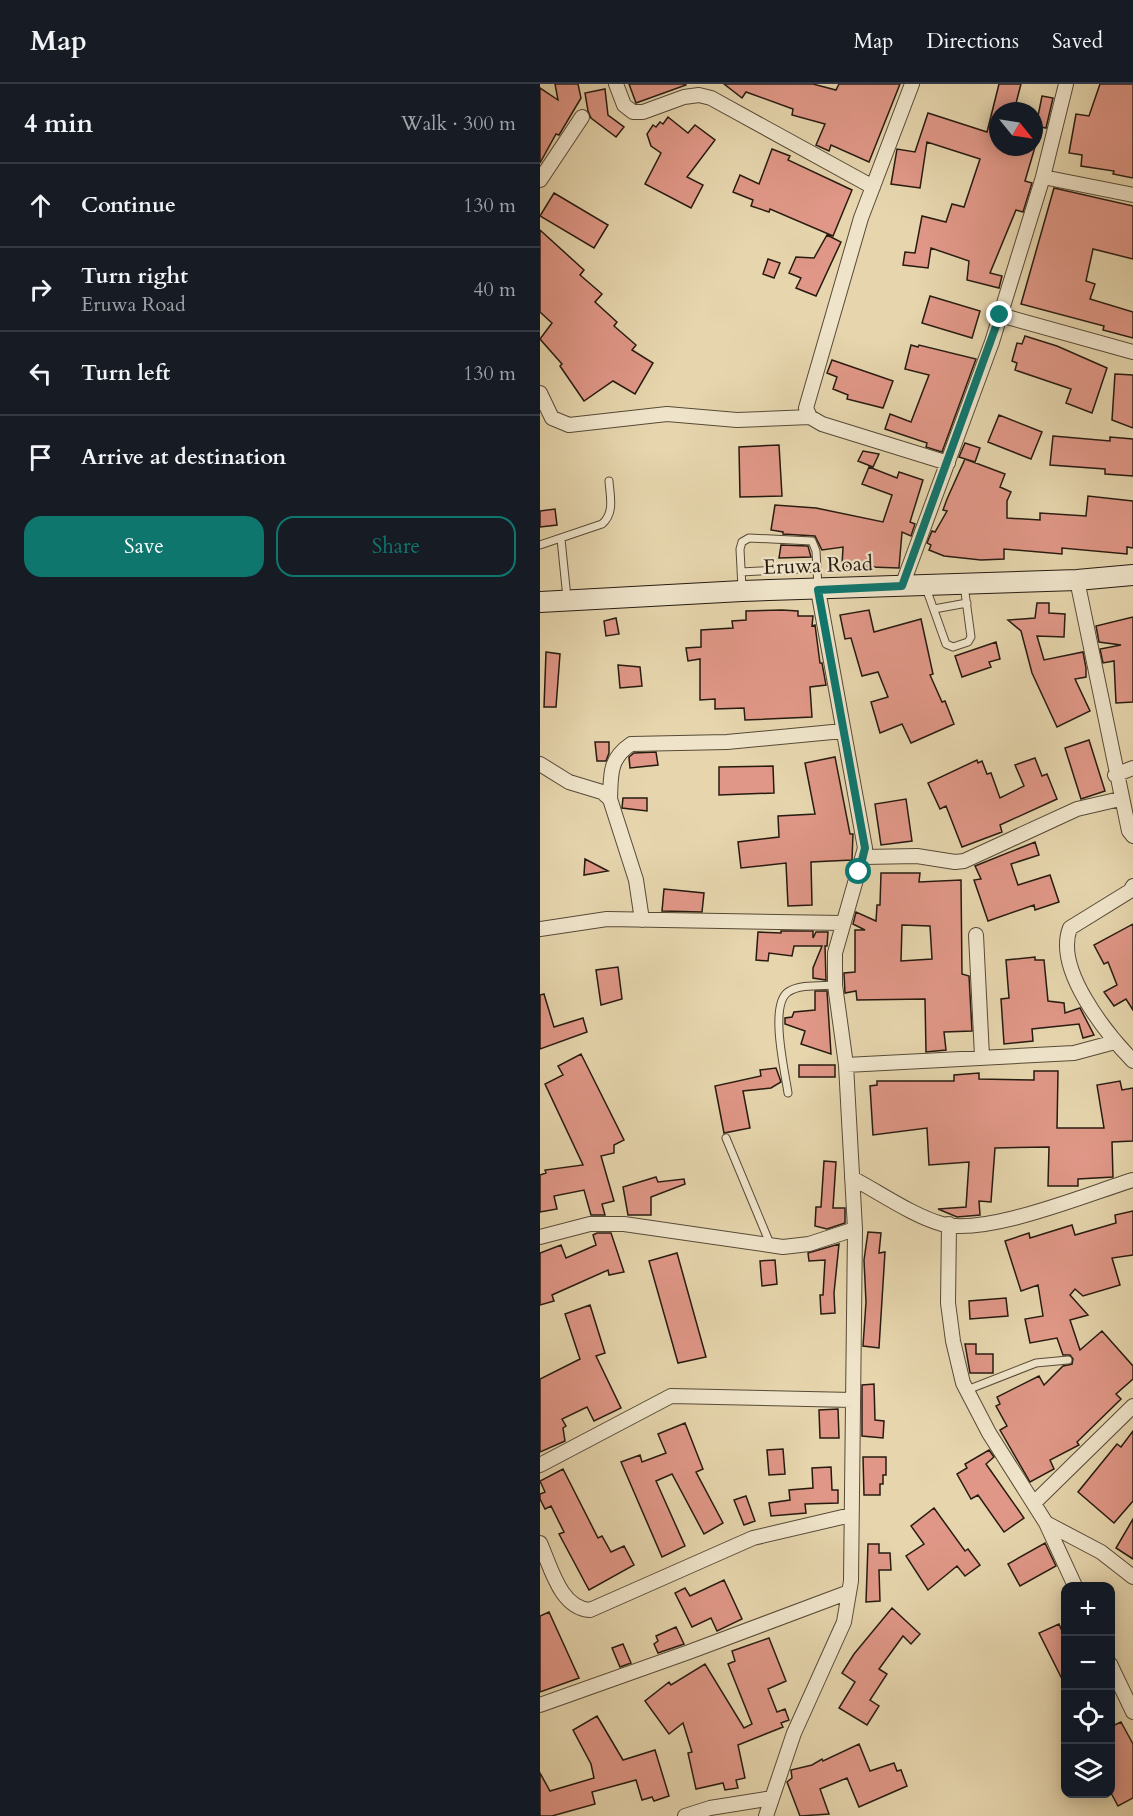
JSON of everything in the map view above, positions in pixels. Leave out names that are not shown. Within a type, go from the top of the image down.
[{"type":"main road","name":"Eruwa Road","points":[[540,602],[742,581],[818,590],[926,585],[965,593],[1133,575]]},
{"type":"street","points":[[616,84],[624,105],[633,112],[643,112],[701,90],[711,98],[873,187]]},
{"type":"street","points":[[810,417],[806,408],[861,218],[912,84]]},
{"type":"street","points":[[902,586],[1000,315],[1043,177],[1066,84]]},
{"type":"street","points":[[540,180],[582,117]]},
{"type":"street","points":[[1043,177],[1133,195]]},
{"type":"street","points":[[1000,315],[1133,352]]},
{"type":"street","points":[[540,393],[552,418],[569,425],[667,414],[737,420],[810,417],[822,423],[948,463]]},
{"type":"street","points":[[1077,580],[1120,799],[1129,831],[1133,836]]},
{"type":"street","points":[[766,1816],[794,1732],[844,1622],[849,1592],[855,1229],[846,1065],[835,985],[835,953],[864,857],[818,590]]},
{"type":"street","points":[[642,920],[636,880],[610,799],[611,771],[619,752],[631,744],[727,742],[843,731]]},
{"type":"street","points":[[540,764],[569,783],[602,792],[610,799]]},
{"type":"street","points":[[1115,775],[1133,768]]},
{"type":"street","points":[[864,857],[917,856],[964,861],[1077,809],[1120,799]]},
{"type":"street","points":[[1133,886],[1130,891],[1070,928],[1066,938],[1067,952],[1084,1001],[1114,1042],[1133,1061]]},
{"type":"street","points":[[540,929],[607,919],[843,923]]},
{"type":"street","points":[[976,935],[982,1056]]},
{"type":"street","points":[[846,1065],[1088,1052],[1114,1042]]},
{"type":"street","points":[[852,1178],[924,1215],[949,1224],[993,1225],[1133,1180]]},
{"type":"street","points":[[540,1237],[590,1224],[624,1224],[771,1246],[809,1244],[855,1229]]},
{"type":"street","points":[[949,1224],[948,1303],[953,1341],[967,1390],[989,1433],[1035,1502],[1073,1582]]},
{"type":"street","points":[[540,1465],[671,1396],[853,1400]]},
{"type":"street","points":[[1035,1502],[1133,1406]]},
{"type":"street","points":[[541,1549],[569,1603],[580,1609],[590,1610],[753,1538],[851,1515]]},
{"type":"street","points":[[1046,1523],[1101,1552],[1133,1576]]},
{"type":"street","points":[[540,1705],[849,1592]]},
{"type":"street","points":[[1115,1674],[1133,1712]]},
{"type":"street","points":[[685,1816],[710,1808],[772,1798]]},
{"type":"lane","points":[[540,545],[602,524],[607,520],[610,507],[609,481]]},
{"type":"lane","points":[[817,568],[742,581],[740,549],[742,542],[749,538],[812,540],[815,545],[817,568],[818,590]]},
{"type":"lane","points":[[561,539],[567,601]]},
{"type":"lane","points":[[926,585],[934,609],[946,644],[953,647],[968,642],[970,638],[965,593],[934,609]]},
{"type":"lane","points":[[788,1093],[778,1016],[782,998],[789,991],[835,985]]},
{"type":"lane","points":[[726,1138],[771,1246]]},
{"type":"lane","points":[[967,1390],[1036,1363],[1068,1360]]},
{"type":"building","points":[[555,84],[578,84],[581,98],[559,135],[556,134],[540,163],[540,88],[558,100]]},
{"type":"building","points":[[629,84],[686,84],[686,85],[636,103]]},
{"type":"building","points":[[724,84],[813,84],[836,90],[839,84],[900,84],[869,162],[831,145],[829,151],[816,145],[825,124],[792,115],[793,109],[746,92],[742,98]]},
{"type":"building","points":[[999,84],[1021,84],[1016,102],[994,102]]},
{"type":"building","points":[[1100,84],[1133,84],[1133,178],[1113,174],[1114,171],[1081,166],[1082,155],[1069,153],[1076,114],[1089,116]]},
{"type":"building","points":[[605,89],[608,115],[624,127],[616,137],[591,118],[588,111],[585,93]]},
{"type":"building","points":[[1042,96],[1053,98],[1046,128],[1043,127],[1043,102],[1041,102]]},
{"type":"building","points":[[928,113],[987,132],[989,124],[989,156],[1032,156],[1025,181],[1032,183],[1023,212],[1016,210],[990,273],[1002,276],[999,288],[967,280],[969,261],[931,248],[928,268],[903,265],[905,252],[915,253],[922,216],[946,222],[952,204],[964,207],[980,159],[927,142],[920,188],[891,184],[897,149],[915,152]]},
{"type":"building","points":[[668,117],[688,133],[695,125],[715,140],[687,177],[703,185],[691,208],[645,184],[661,153],[651,146],[647,134],[653,125],[656,127],[660,122],[663,124]]},
{"type":"building","points":[[772,149],[790,156],[788,160],[852,190],[833,236],[770,209],[769,212],[751,206],[753,200],[733,192],[740,175],[759,184]]},
{"type":"building","points":[[1054,188],[1133,206],[1133,259],[1093,249],[1086,281],[1095,284],[1090,299],[1133,312],[1133,338],[1103,330],[1104,326],[1021,304]]},
{"type":"building","points":[[554,193],[608,225],[594,248],[540,216]]},
{"type":"building","points":[[540,230],[584,270],[580,275],[602,294],[595,302],[617,322],[614,326],[636,345],[632,350],[653,363],[635,394],[613,381],[584,401],[560,366],[562,364],[540,339],[552,323],[540,312]]},
{"type":"building","points":[[827,235],[841,242],[816,296],[796,288],[801,278],[789,273],[796,257],[814,258]]},
{"type":"building","points":[[768,259],[780,263],[774,278],[763,274]]},
{"type":"building","points":[[930,296],[980,311],[972,338],[922,323]]},
{"type":"building","points":[[1025,336],[1057,346],[1107,368],[1092,413],[1066,403],[1071,389],[1015,370],[1017,363],[1012,361],[1017,343],[1022,344]]},
{"type":"building","points":[[911,345],[976,359],[942,452],[926,447],[927,443],[885,429],[890,414],[911,422],[929,375],[905,369]]},
{"type":"building","points":[[832,360],[893,381],[883,408],[847,399],[848,395],[833,389],[837,377],[827,373]]},
{"type":"building","points":[[1115,374],[1133,375],[1133,428],[1112,420]]},
{"type":"building","points":[[999,415],[1042,432],[1031,459],[988,442]]},
{"type":"building","points":[[1053,436],[1110,441],[1110,437],[1133,439],[1133,476],[1105,474],[1105,469],[1050,465]]},
{"type":"building","points":[[965,443],[980,448],[975,462],[959,457]]},
{"type":"building","points":[[779,445],[782,496],[740,497],[739,447]]},
{"type":"building","points":[[863,451],[879,454],[873,467],[858,461]]},
{"type":"building","points":[[965,459],[1005,474],[1000,487],[1011,492],[1007,501],[1007,518],[1040,520],[1040,513],[1086,516],[1088,496],[1133,501],[1133,548],[1127,547],[1127,554],[1062,548],[1062,554],[1004,549],[1004,559],[981,560],[944,556],[929,550],[931,545],[927,543],[932,531],[935,532],[947,511],[943,510]]},
{"type":"building","points":[[869,467],[897,478],[899,472],[923,480],[910,522],[915,524],[911,536],[902,532],[899,568],[842,566],[843,547],[822,550],[815,536],[783,534],[783,532],[771,530],[775,505],[816,508],[883,522],[892,495],[862,484]]},
{"type":"building","points":[[555,509],[557,525],[540,527],[540,511]]},
{"type":"building","points":[[781,545],[808,546],[811,557],[779,558]]},
{"type":"building","points":[[1037,603],[1049,603],[1049,613],[1065,614],[1064,637],[1037,636],[1044,660],[1083,652],[1086,668],[1086,677],[1075,679],[1090,711],[1057,727],[1032,673],[1021,631],[1008,620],[1035,618]]},
{"type":"building","points":[[869,610],[874,632],[921,619],[933,674],[930,675],[942,702],[945,701],[954,724],[911,743],[902,724],[880,733],[871,702],[888,697],[878,672],[862,676],[851,638],[845,639],[840,615]]},
{"type":"building","points":[[746,611],[798,611],[798,616],[813,616],[812,626],[815,625],[820,663],[822,663],[826,685],[810,687],[812,717],[745,720],[744,708],[715,709],[715,699],[700,700],[700,659],[688,661],[686,648],[701,647],[701,630],[733,628],[732,621],[746,620]]},
{"type":"building","points":[[1133,617],[1133,702],[1116,703],[1114,661],[1103,663],[1100,649],[1121,645],[1099,642],[1096,626]]},
{"type":"building","points":[[616,618],[619,634],[606,636],[604,621]]},
{"type":"building","points":[[996,642],[1000,659],[989,662],[991,667],[962,677],[955,656]]},
{"type":"building","points":[[546,652],[560,654],[556,707],[544,707]]},
{"type":"building","points":[[618,665],[640,667],[642,686],[620,688]]},
{"type":"building","points":[[1089,740],[1105,791],[1081,799],[1065,748]]},
{"type":"building","points":[[595,742],[609,742],[606,761],[597,761]]},
{"type":"building","points":[[656,752],[658,765],[630,768],[629,757],[634,753]]},
{"type":"building","points":[[835,757],[850,834],[853,834],[852,860],[811,862],[812,905],[788,906],[786,863],[741,868],[738,842],[779,837],[778,816],[815,814],[805,763]]},
{"type":"building","points":[[1035,758],[1042,776],[1047,774],[1057,799],[1000,825],[1002,832],[962,847],[946,806],[940,809],[928,783],[977,760],[978,763],[982,761],[987,774],[991,773],[1000,798],[1024,786],[1015,765]]},
{"type":"building","points":[[773,766],[774,793],[719,795],[719,767]]},
{"type":"building","points":[[623,798],[647,798],[647,811],[622,808]]},
{"type":"building","points":[[906,799],[912,841],[881,845],[875,804]]},
{"type":"building","points":[[1035,842],[1039,855],[1011,864],[1018,885],[1050,875],[1059,902],[1035,910],[1034,905],[988,921],[974,880],[981,879],[975,866]]},
{"type":"building","points":[[585,859],[608,871],[584,875]]},
{"type":"building","points":[[881,873],[920,873],[919,882],[961,880],[962,974],[969,976],[972,1031],[944,1032],[946,1050],[926,1052],[925,999],[857,1000],[856,991],[845,993],[844,973],[855,972],[855,930],[865,930],[853,924],[856,912],[876,921],[877,905],[880,905]],"holes":[[[902,925],[930,926],[932,959],[901,961]]]},
{"type":"building","points":[[664,889],[704,893],[702,912],[662,911]]},
{"type":"building","points":[[1133,924],[1133,1010],[1126,999],[1114,1006],[1104,992],[1117,985],[1108,962],[1104,964],[1094,945]]},
{"type":"building","points":[[781,931],[813,931],[813,938],[816,932],[828,932],[827,946],[825,946],[826,980],[813,978],[813,968],[822,946],[794,946],[792,956],[769,953],[768,961],[756,960],[758,932],[781,933]]},
{"type":"building","points":[[1035,957],[1035,960],[1044,960],[1048,1001],[1064,1003],[1065,1013],[1080,1008],[1094,1035],[1083,1038],[1079,1024],[1032,1029],[1033,1041],[1004,1044],[1001,999],[1009,998],[1006,960]]},
{"type":"building","points":[[618,967],[622,999],[601,1005],[596,970]]},
{"type":"building","points":[[815,991],[827,991],[831,1054],[801,1044],[805,1031],[785,1024],[785,1018],[792,1017],[794,1012],[815,1010]]},
{"type":"building","points":[[544,994],[554,1027],[583,1018],[587,1032],[540,1049],[540,995]]},
{"type":"building","points":[[581,1054],[624,1140],[614,1145],[614,1153],[601,1156],[614,1201],[602,1204],[605,1215],[591,1215],[584,1190],[554,1196],[557,1209],[540,1212],[540,1175],[546,1173],[545,1170],[583,1165],[545,1084],[563,1075],[558,1066]]},
{"type":"building","points":[[799,1065],[835,1065],[835,1077],[799,1077]]},
{"type":"building","points":[[776,1068],[781,1082],[771,1088],[743,1091],[750,1128],[724,1133],[715,1086],[761,1076],[760,1070]]},
{"type":"building","points":[[1034,1071],[1058,1071],[1057,1128],[1104,1128],[1097,1085],[1120,1081],[1122,1090],[1133,1088],[1133,1141],[1112,1142],[1113,1177],[1078,1179],[1078,1186],[1048,1186],[1049,1147],[995,1148],[991,1202],[979,1201],[980,1215],[957,1217],[938,1209],[966,1207],[969,1162],[929,1165],[927,1128],[873,1135],[870,1086],[877,1085],[877,1081],[954,1081],[954,1075],[979,1073],[979,1079],[1034,1080]]},
{"type":"building","points":[[824,1161],[836,1162],[833,1208],[845,1208],[845,1223],[827,1229],[815,1226],[816,1207],[821,1207]]},
{"type":"building","points":[[656,1177],[658,1182],[684,1179],[685,1184],[651,1197],[651,1215],[628,1215],[623,1187]]},
{"type":"building","points":[[1133,1211],[1133,1255],[1112,1258],[1120,1285],[1083,1296],[1075,1289],[1070,1295],[1088,1315],[1070,1320],[1080,1350],[1102,1331],[1133,1366],[1133,1379],[1116,1394],[1121,1399],[1077,1442],[1079,1445],[1050,1460],[1054,1469],[1030,1482],[1000,1430],[1007,1426],[996,1406],[1000,1404],[997,1397],[1039,1376],[1044,1385],[1063,1366],[1072,1364],[1073,1359],[1070,1355],[1063,1355],[1057,1338],[1030,1343],[1025,1319],[1043,1316],[1038,1285],[1021,1291],[1005,1241],[1029,1233],[1030,1238],[1072,1225],[1075,1235],[1116,1223],[1115,1215]]},
{"type":"building","points":[[868,1232],[881,1233],[879,1253],[885,1252],[879,1348],[863,1346],[866,1302],[864,1260]]},
{"type":"building","points":[[611,1233],[624,1272],[609,1275],[608,1270],[552,1295],[554,1301],[540,1305],[540,1253],[561,1245],[566,1258],[596,1245],[593,1235]]},
{"type":"building","points":[[839,1244],[834,1293],[835,1313],[821,1314],[820,1295],[823,1295],[825,1260],[809,1261],[808,1253]]},
{"type":"building","points":[[677,1253],[706,1357],[678,1363],[649,1261]]},
{"type":"building","points":[[775,1260],[777,1284],[762,1286],[760,1261]]},
{"type":"building","points":[[1006,1298],[1008,1316],[970,1319],[969,1301]]},
{"type":"building","points":[[590,1305],[605,1353],[596,1356],[621,1408],[594,1421],[587,1407],[562,1419],[566,1426],[563,1428],[565,1441],[540,1452],[540,1379],[580,1359],[565,1314]]},
{"type":"building","points":[[965,1344],[976,1344],[976,1354],[993,1354],[993,1373],[970,1373]]},
{"type":"building","points":[[874,1384],[875,1420],[884,1421],[883,1438],[862,1436],[862,1385]]},
{"type":"building","points":[[838,1409],[839,1438],[820,1438],[819,1410]]},
{"type":"building","points":[[685,1423],[703,1469],[696,1472],[723,1523],[704,1534],[672,1474],[656,1481],[685,1546],[662,1557],[621,1462],[640,1455],[642,1462],[666,1453],[658,1434]]},
{"type":"building","points":[[1133,1431],[1133,1501],[1114,1523],[1078,1492],[1117,1444],[1121,1447]]},
{"type":"building","points":[[783,1449],[785,1474],[769,1475],[767,1450]]},
{"type":"building","points":[[989,1450],[994,1457],[986,1464],[1024,1518],[1004,1532],[978,1495],[971,1499],[957,1474],[967,1468],[965,1464]]},
{"type":"building","points":[[863,1457],[886,1457],[886,1475],[883,1475],[883,1484],[880,1484],[880,1495],[864,1495]]},
{"type":"building","points":[[831,1467],[832,1490],[838,1490],[838,1503],[805,1504],[806,1513],[771,1516],[769,1503],[790,1500],[789,1490],[813,1488],[812,1468]]},
{"type":"building","points":[[563,1469],[598,1538],[602,1536],[611,1552],[624,1546],[634,1565],[589,1590],[559,1534],[564,1532],[551,1506],[545,1509],[540,1499],[540,1494],[545,1492],[540,1481]]},
{"type":"building","points":[[746,1496],[755,1521],[744,1525],[734,1500]]},
{"type":"building","points":[[934,1508],[965,1551],[968,1549],[980,1565],[965,1576],[957,1566],[928,1590],[906,1556],[924,1544],[911,1526]]},
{"type":"building","points":[[1133,1519],[1133,1559],[1116,1548]]},
{"type":"building","points":[[1045,1543],[1056,1566],[1020,1586],[1008,1564]]},
{"type":"building","points":[[868,1544],[879,1544],[879,1553],[890,1553],[891,1570],[879,1570],[880,1601],[866,1602]]},
{"type":"building","points":[[724,1580],[742,1619],[717,1631],[711,1618],[692,1627],[675,1593],[685,1588],[690,1596]]},
{"type":"building","points":[[892,1608],[920,1634],[911,1644],[903,1636],[879,1669],[887,1674],[870,1700],[879,1706],[867,1725],[839,1708],[855,1682],[842,1673],[854,1654]]},
{"type":"building","points":[[549,1612],[579,1678],[540,1692],[540,1616]]},
{"type":"building","points":[[1059,1624],[1061,1629],[1061,1677],[1039,1633]]},
{"type":"building","points":[[676,1627],[684,1644],[658,1653],[654,1644],[658,1641],[656,1636]]},
{"type":"building","points":[[769,1638],[786,1681],[768,1689],[777,1712],[785,1709],[789,1720],[781,1723],[783,1727],[738,1745],[745,1778],[736,1780],[738,1788],[725,1790],[723,1783],[696,1789],[688,1753],[692,1752],[683,1723],[669,1734],[645,1701],[669,1682],[671,1685],[705,1664],[744,1728],[752,1724],[728,1664],[735,1661],[732,1651]]},
{"type":"building","points":[[623,1644],[631,1663],[620,1667],[612,1648]]},
{"type":"building","points":[[597,1716],[623,1760],[655,1750],[669,1796],[654,1801],[652,1797],[642,1800],[636,1780],[592,1792],[595,1804],[552,1816],[540,1816],[540,1773],[550,1791],[594,1778],[591,1764],[573,1730]]},
{"type":"building","points":[[1121,1722],[1133,1744],[1133,1798],[1118,1806],[1114,1798],[1115,1725]]},
{"type":"building","points":[[859,1744],[870,1771],[894,1763],[897,1771],[901,1770],[907,1786],[859,1807],[847,1778],[820,1789],[829,1814],[800,1816],[787,1782],[792,1778],[791,1770],[812,1765],[822,1759],[823,1761]]},
{"type":"route","points":[[859,872],[865,848],[818,590],[902,586],[1000,315]]}]
